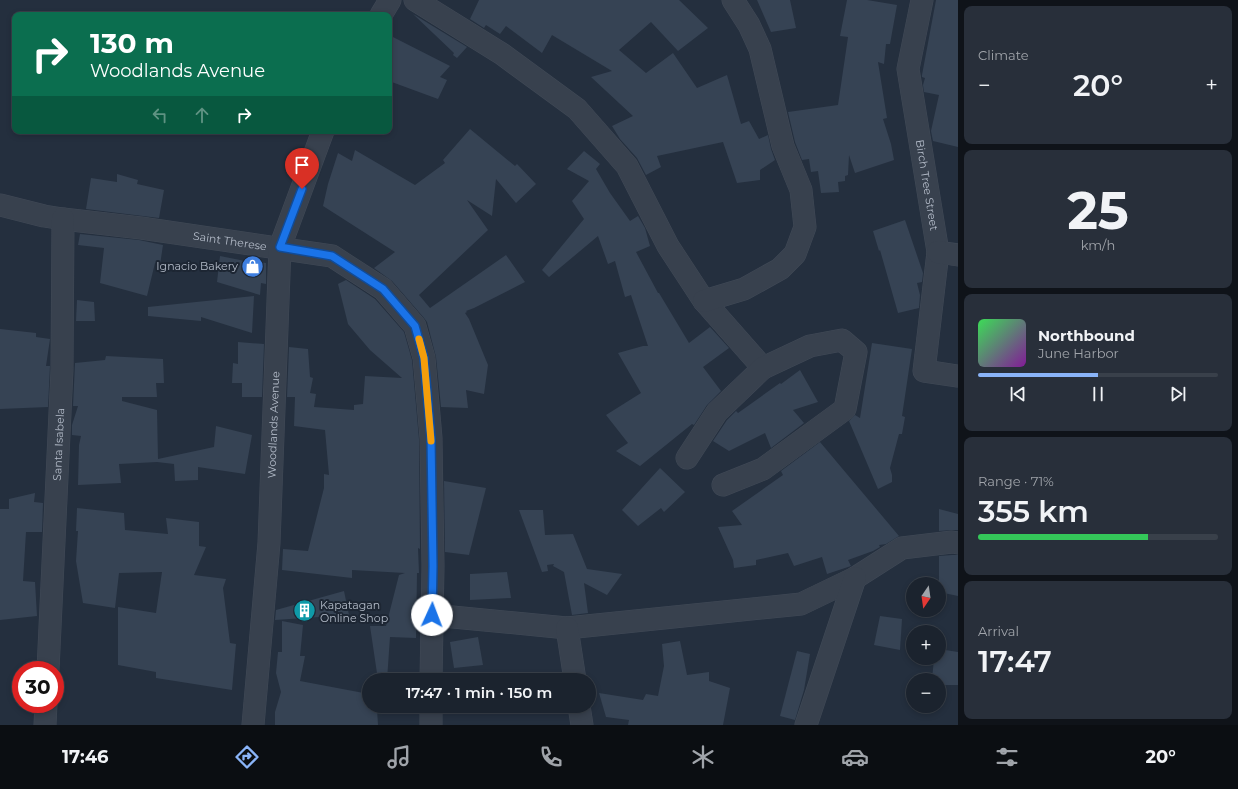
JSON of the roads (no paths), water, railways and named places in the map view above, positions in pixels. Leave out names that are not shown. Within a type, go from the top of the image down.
[{"type":"street","points":[[383,12],[390,0]]},
{"type":"street","points":[[415,0],[502,54],[577,109],[627,166],[668,246],[704,301],[763,368]]},
{"type":"street","points":[[704,301],[744,289],[780,269],[795,254],[805,227],[801,190],[783,146],[760,49],[749,25],[733,0]]},
{"type":"street","name":"Birch Tree Street","points":[[922,0],[908,69],[948,253],[924,371],[958,376]]},
{"type":"street","name":"Woodlands Avenue","points":[[253,725],[269,543],[280,247],[322,134]]},
{"type":"street","name":"Saint Therese","points":[[0,205],[63,219],[280,247],[332,256],[383,289],[415,326],[424,358],[431,438],[433,566],[431,673]]},
{"type":"street","name":"Santa Isabela","points":[[48,661],[62,370],[63,219]]},
{"type":"street","points":[[687,458],[717,412],[763,368],[810,346],[842,340],[856,352],[845,410],[763,469],[723,485]]},
{"type":"street","points":[[432,615],[567,628],[801,604],[855,578],[902,548],[952,542],[958,543]]},
{"type":"street","points":[[806,725],[855,578]]},
{"type":"street","points":[[567,628],[574,673]]},
{"type":"street","points":[[45,725],[46,713]]},
{"type":"street","points":[[431,713],[431,725]]},
{"type":"street","points":[[580,713],[582,725]]},
{"type":"place","name":"Ignacio Bakery","points":[[253,266]]},
{"type":"place","name":"Kapatagan Online Shop","points":[[304,611]]}]
